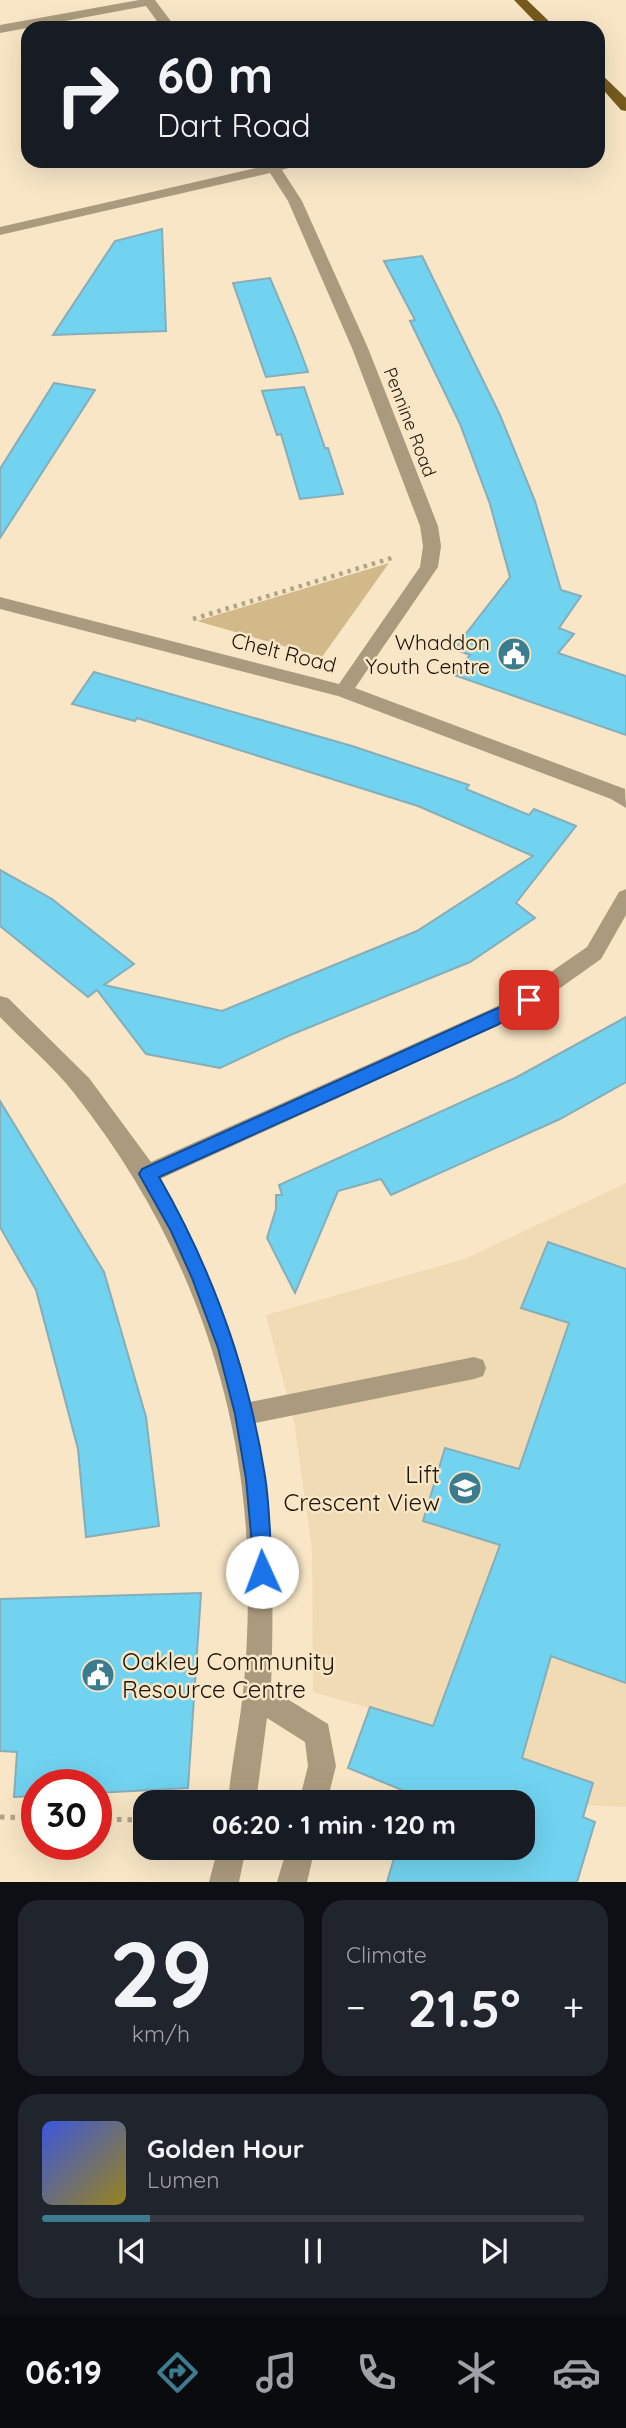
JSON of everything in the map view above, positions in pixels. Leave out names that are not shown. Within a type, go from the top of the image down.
[{"type":"main road","points":[[520,0],[542,21]]},
{"type":"main road","points":[[605,88],[626,107]]},
{"type":"street","points":[[42,21],[148,1],[164,21]]},
{"type":"street","points":[[0,29],[21,25]]},
{"type":"street","points":[[0,231],[260,168]]},
{"type":"street","name":"Pennine Road","points":[[274,168],[295,201],[360,348],[429,526],[432,546]]},
{"type":"street","points":[[344,691],[429,568],[432,546]]},
{"type":"street","name":"Chelt Road","points":[[0,603],[344,691],[618,794],[626,801]]},
{"type":"street","points":[[148,1174],[517,1007],[594,953],[626,897]]},
{"type":"street","points":[[0,1004],[73,1074],[112,1122],[148,1174],[178,1228],[201,1278],[227,1348],[244,1414],[256,1479],[262,1548],[263,1620],[258,1697],[244,1790]]},
{"type":"street","points":[[244,1414],[474,1368]]},
{"type":"street","points":[[258,1697],[318,1734],[322,1766],[316,1790]]},
{"type":"street","points":[[224,1882],[229,1860]]},
{"type":"street","points":[[292,1882],[298,1860]]},
{"type":"path","points":[[135,637],[432,546]]},
{"type":"path","points":[[0,1817],[21,1818]]},
{"type":"path","points":[[112,1820],[133,1821]]},
{"type":"shaded area","points":[[389,563],[322,657],[197,621]]},
{"type":"shaded area","name":"Lift Crescent View","points":[[626,1183],[626,1807],[586,1805],[592,1783],[433,1726],[313,1692],[312,1551],[295,1426],[266,1315],[465,1259]]},
{"type":"building","points":[[162,229],[166,331],[53,335],[115,241]]},
{"type":"building","points":[[422,256],[500,415],[535,501],[561,590],[581,596],[559,628],[574,634],[558,653],[626,676],[626,735],[454,675],[470,655],[454,649],[510,577],[490,504],[460,424],[410,321],[415,320],[384,261]]},
{"type":"building","points":[[270,278],[308,372],[266,377],[233,283]]},
{"type":"building","points":[[54,383],[95,390],[0,538],[0,469]]},
{"type":"building","points":[[304,387],[343,494],[300,499],[281,434],[277,435],[262,391]]},
{"type":"building","points":[[94,672],[352,746],[469,785],[466,789],[529,815],[534,809],[576,826],[516,903],[535,918],[470,962],[288,1036],[220,1068],[146,1054],[97,990],[88,997],[0,926],[0,870],[52,899],[134,964],[104,985],[222,1011],[417,931],[533,856],[418,806],[137,718],[135,721],[72,704]]},
{"type":"building","points":[[626,1017],[626,1082],[560,1119],[391,1195],[381,1179],[338,1191],[295,1293],[267,1238],[276,1209],[276,1195],[282,1195],[279,1185],[517,1077]]},
{"type":"building","points":[[0,1101],[104,1272],[146,1417],[159,1526],[86,1537],[78,1449],[36,1290],[0,1227]]},
{"type":"building","points":[[548,1242],[626,1269],[626,1683],[551,1656],[522,1758],[593,1783],[583,1817],[595,1822],[577,1882],[387,1882],[393,1860],[535,1860],[535,1790],[402,1790],[348,1768],[370,1707],[433,1726],[500,1545],[423,1521],[445,1448],[519,1469],[569,1323],[521,1308]]},
{"type":"building","name":"Oakley Community Resource Centre","points":[[201,1593],[188,1788],[112,1792],[112,1769],[21,1769],[21,1797],[14,1797],[17,1752],[0,1751],[0,1599]]},
{"type":"place","name":"Whaddon Youth Centre","points":[[514,654]]},
{"type":"place","name":"Lift Crescent View","points":[[465,1488]]},
{"type":"place","name":"Oakley Community Resource Centre","points":[[98,1675]]},
{"type":"route","points":[[262,1572],[256,1479],[244,1414],[227,1348],[201,1278],[178,1228],[148,1174],[491,1020],[529,1000]]}]
